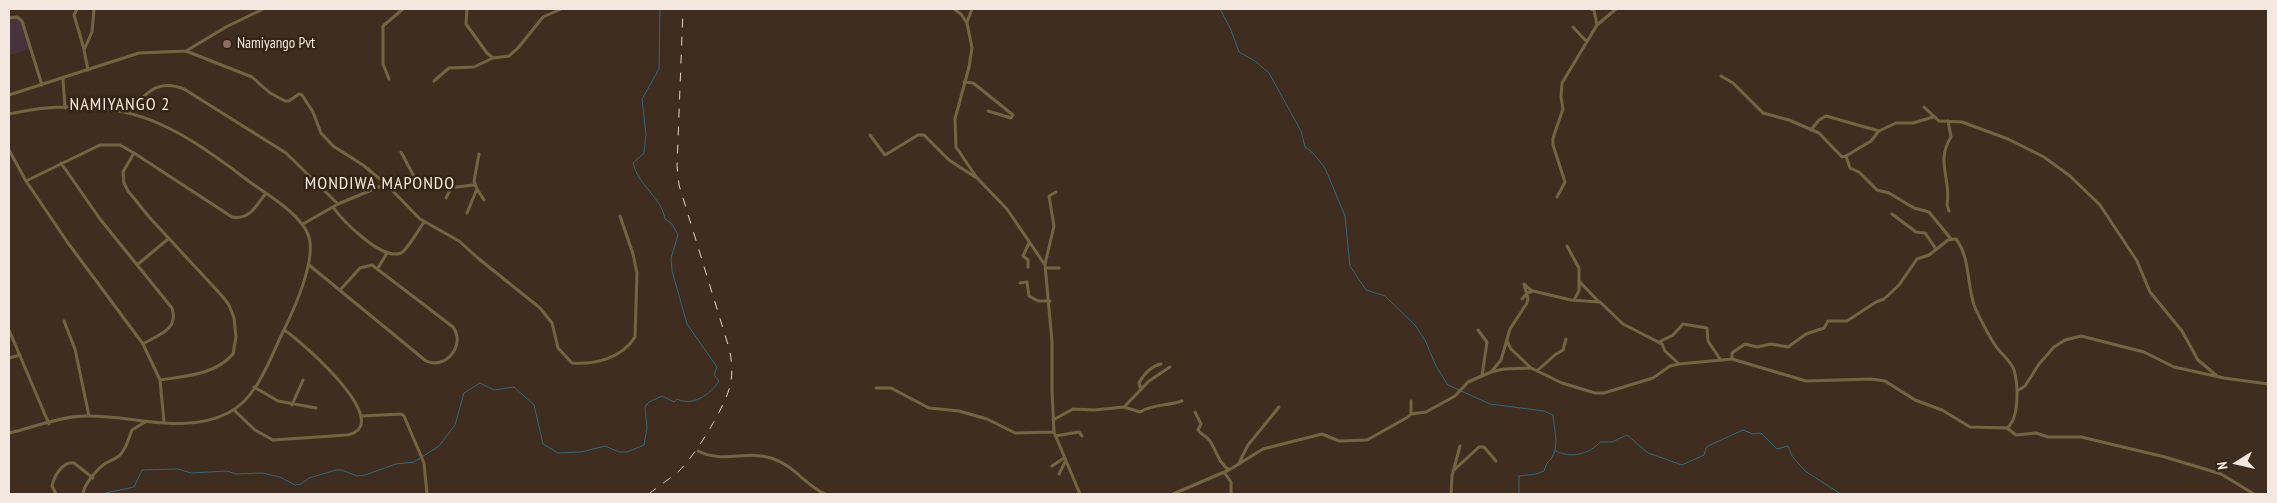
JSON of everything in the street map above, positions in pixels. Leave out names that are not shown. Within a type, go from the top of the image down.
[{"type":"street","points":[[73,9],[88,70]]},
{"type":"street","points":[[74,15],[77,9]]},
{"type":"street","points":[[84,50],[92,32],[94,9]]},
{"type":"street","points":[[186,51],[226,27],[263,9]]},
{"type":"street","points":[[389,79],[383,64],[384,26],[403,9]]},
{"type":"street","points":[[467,9],[466,24],[487,53],[493,58]]},
{"type":"street","points":[[434,81],[449,68],[478,66],[493,58],[506,58],[512,54],[543,17],[561,9]]},
{"type":"street","points":[[954,9],[962,14],[967,23],[972,48],[955,119],[956,147],[977,178],[1007,209],[1045,266],[1059,268]]},
{"type":"street","points":[[967,23],[972,9]]},
{"type":"street","points":[[1591,9],[1594,10],[1597,25]]},
{"type":"street","points":[[1557,197],[1565,182],[1553,145],[1553,138],[1563,109],[1561,97],[1562,83],[1597,25],[1616,9]]},
{"type":"street","points":[[9,18],[18,17],[22,21],[42,85]]},
{"type":"street","points":[[1573,27],[1587,42]]},
{"type":"street","points":[[9,95],[145,52],[186,51],[252,77],[270,93],[285,101],[289,101],[301,94],[313,112],[323,136],[337,149],[357,160],[386,184],[424,222],[459,240],[479,259],[540,308],[552,323],[561,352],[570,362],[576,364],[617,355],[634,340],[636,334],[635,264],[620,216]]},
{"type":"street","points":[[1721,76],[1733,83],[1763,113],[1782,117],[1822,136],[1842,157],[1871,141],[1879,131],[1896,122],[1913,123],[1933,117]]},
{"type":"street","points":[[62,79],[65,108]]},
{"type":"street","points":[[964,82],[973,83],[1014,116],[1011,118],[988,111]]},
{"type":"street","points":[[127,113],[157,86],[169,85],[184,89],[286,153],[338,204]]},
{"type":"street","points":[[1924,107],[1939,121],[1948,120],[1973,126],[2008,139],[2044,157],[2057,166],[2097,202],[2137,261],[2150,292],[2182,331],[2198,360],[2217,376]]},
{"type":"street","points":[[9,114],[65,108],[89,108],[127,113],[158,123],[180,135],[266,193],[302,224],[310,245],[310,266],[284,330],[254,387],[234,410],[224,415],[200,420],[164,422],[76,416],[9,433]]},
{"type":"street","points":[[1810,130],[1819,120],[1826,116],[1879,131]]},
{"type":"street","points":[[1948,120],[1951,137],[1944,152],[1943,173],[1947,190],[1947,208],[1949,211]]},
{"type":"street","points":[[870,135],[885,155],[918,135],[924,134],[956,166],[977,178]]},
{"type":"street","points":[[26,181],[100,145],[120,145],[232,216],[240,218],[251,213],[266,193]]},
{"type":"street","points":[[9,150],[26,181],[68,243],[143,344],[160,380],[164,422]]},
{"type":"street","points":[[401,152],[418,184]]},
{"type":"street","points":[[134,153],[123,172],[124,183],[139,205],[168,239],[224,297],[234,318],[236,337],[232,354],[213,369],[160,380]]},
{"type":"street","points":[[479,154],[474,185],[484,200]]},
{"type":"street","points":[[1846,156],[1850,168],[1859,172],[1872,187],[1889,193],[1914,208],[1929,212],[1951,239],[1956,239],[1964,252],[1964,265],[1975,307],[1995,345],[2014,369],[2017,391],[2014,420],[2007,428]]},
{"type":"street","points":[[61,163],[100,219],[172,308],[175,318],[171,327],[143,344]]},
{"type":"street","points":[[302,224],[338,204],[386,184],[418,184],[451,188],[474,185]]},
{"type":"street","points":[[446,198],[451,188]]},
{"type":"street","points":[[467,213],[477,189]]},
{"type":"street","points":[[1056,192],[1048,196],[1054,226],[1047,249],[1045,266],[1050,301],[1053,420],[1055,434],[1080,494]]},
{"type":"street","points":[[333,207],[351,228],[387,253],[397,254],[404,251],[424,222]]},
{"type":"street","points":[[1892,214],[1916,232],[1925,233],[1936,249]]},
{"type":"street","points":[[137,265],[168,239]]},
{"type":"street","points":[[1732,360],[1732,353],[1744,344],[1757,347],[1771,344],[1788,347],[1806,334],[1824,328],[1828,321],[1849,320],[1876,302],[1884,299],[1899,285],[1917,259],[1929,255],[1951,239]]},
{"type":"street","points":[[1028,267],[1028,260],[1022,256],[1030,243]]},
{"type":"street","points":[[1567,246],[1579,268],[1579,291],[1575,298]]},
{"type":"street","points":[[378,268],[387,253]]},
{"type":"street","points":[[310,266],[341,289],[426,361],[436,363],[445,360],[457,346],[456,331],[378,268],[369,265],[360,268],[341,289]]},
{"type":"street","points":[[1579,281],[1623,324],[1659,342],[1664,346],[1665,352],[1679,364]]},
{"type":"street","points":[[1020,283],[1027,282],[1029,296],[1038,301],[1050,301]]},
{"type":"street","points":[[1491,372],[1501,360],[1510,329],[1527,303],[1527,293],[1524,284],[1533,291],[1571,300],[1575,298],[1600,302]]},
{"type":"street","points":[[1522,299],[1527,293],[1533,291]]},
{"type":"street","points":[[64,321],[75,349],[89,416]]},
{"type":"street","points":[[1659,342],[1673,335],[1683,324],[1704,327],[1707,328],[1708,342],[1720,359]]},
{"type":"street","points":[[9,330],[49,424]]},
{"type":"street","points":[[234,410],[262,436],[278,440],[352,434],[360,426],[362,416],[358,407],[326,365],[307,347],[284,330]]},
{"type":"street","points":[[1478,330],[1487,342],[1482,376]]},
{"type":"street","points":[[2017,391],[2026,386],[2039,364],[2054,347],[2076,336],[2088,336],[2144,352],[2174,367],[2268,384]]},
{"type":"street","points":[[1538,370],[1563,350],[1566,339]]},
{"type":"street","points":[[1507,341],[1511,349],[1531,368]]},
{"type":"street","points":[[9,358],[20,355]]},
{"type":"street","points":[[1173,494],[1229,470],[1263,449],[1322,434],[1339,441],[1367,440],[1411,414],[1426,412],[1451,399],[1468,382],[1504,368],[1531,368],[1556,380],[1600,394],[1653,378],[1670,366],[1720,359],[1732,360],[1806,381],[1863,379],[1885,381],[1915,400],[1942,410],[1970,428],[2007,428],[2016,435],[2036,433],[2048,437],[2081,437],[2181,461],[2200,469],[2221,474],[2254,494]]},
{"type":"street","points":[[1141,389],[1139,383],[1143,375],[1151,367],[1161,364]]},
{"type":"street","points":[[1124,407],[1155,376],[1170,366]]},
{"type":"street","points":[[292,405],[303,380]]},
{"type":"street","points":[[254,387],[278,401],[316,408]]},
{"type":"street","points":[[876,388],[891,388],[929,408],[959,411],[987,419],[1015,433],[1055,434],[1079,432],[1082,436]]},
{"type":"street","points":[[1053,420],[1073,409],[1094,410],[1124,407],[1140,412],[1146,408],[1170,406],[1182,401]]},
{"type":"street","points":[[1411,401],[1411,414]]},
{"type":"street","points":[[1239,464],[1248,445],[1279,407]]},
{"type":"street","points":[[1195,412],[1200,424],[1198,430],[1200,434],[1209,439],[1222,464],[1229,470]]},
{"type":"street","points":[[362,416],[403,415],[424,463],[427,494]]},
{"type":"street","points":[[82,494],[85,484],[93,478],[104,464],[118,456],[125,449],[130,440],[132,430],[148,421]]},
{"type":"street","points":[[1450,494],[1453,471],[1460,446]]},
{"type":"street","points":[[1453,471],[1479,447],[1484,447],[1496,461]]},
{"type":"street","points":[[698,451],[715,457],[773,458],[800,474],[817,490],[825,494]]},
{"type":"street","points":[[1052,466],[1065,460]]},
{"type":"street","points":[[1059,474],[1065,460]]},
{"type":"street","points":[[56,494],[52,486],[53,481],[67,463],[74,463],[93,478]]},
{"type":"street","points":[[1224,472],[1231,482],[1231,494]]},
{"type":"street","points":[[814,494],[817,490]]},
{"type":"shaded area","points":[[19,14],[31,49],[9,55],[9,17]]},
{"type":"waterway","points":[[101,494],[134,487],[142,470],[178,469],[191,473],[227,471],[236,474],[262,473],[280,477],[295,485],[301,484],[309,478],[336,470],[342,470],[357,476],[396,464],[414,462],[439,446],[455,425],[464,393],[480,383],[494,390],[514,387],[534,405],[543,444],[558,453],[581,452],[605,446],[619,452],[627,452],[644,445],[647,428],[645,407],[649,402],[662,396],[674,402],[677,399],[683,401],[695,400],[706,395],[719,381],[714,375],[717,367],[687,324],[672,271],[671,258],[678,235],[672,224],[665,219],[659,204],[639,178],[633,163],[644,153],[646,134],[642,99],[659,69],[660,9]]},
{"type":"waterway","points":[[1220,9],[1231,30],[1239,52],[1255,61],[1269,73],[1301,131],[1305,147],[1313,153],[1325,168],[1345,216],[1350,266],[1366,290],[1385,296],[1415,325],[1425,340],[1436,366],[1448,385],[1490,404],[1544,411],[1553,415],[1556,440],[1555,451],[1544,471],[1519,476],[1519,494]]},
{"type":"waterway","points":[[1556,451],[1567,455],[1580,454],[1591,450],[1600,442],[1612,442],[1627,435],[1648,453],[1682,465],[1704,455],[1706,448],[1710,445],[1743,430],[1753,434],[1761,433],[1777,449],[1788,446],[1792,456],[1805,471],[1841,494]]},
{"type":"railway","points":[[649,494],[679,471],[693,454],[709,431],[722,407],[732,376],[729,348],[679,185],[677,166],[683,9]]},
{"type":"place","name":"Namiyango Pvt","points":[[227,44]]},
{"type":"district","name":"NAMIYANGO 2","points":[[120,105]]},
{"type":"district","name":"MONDIWA MAPONDO","points":[[380,184]]}]
